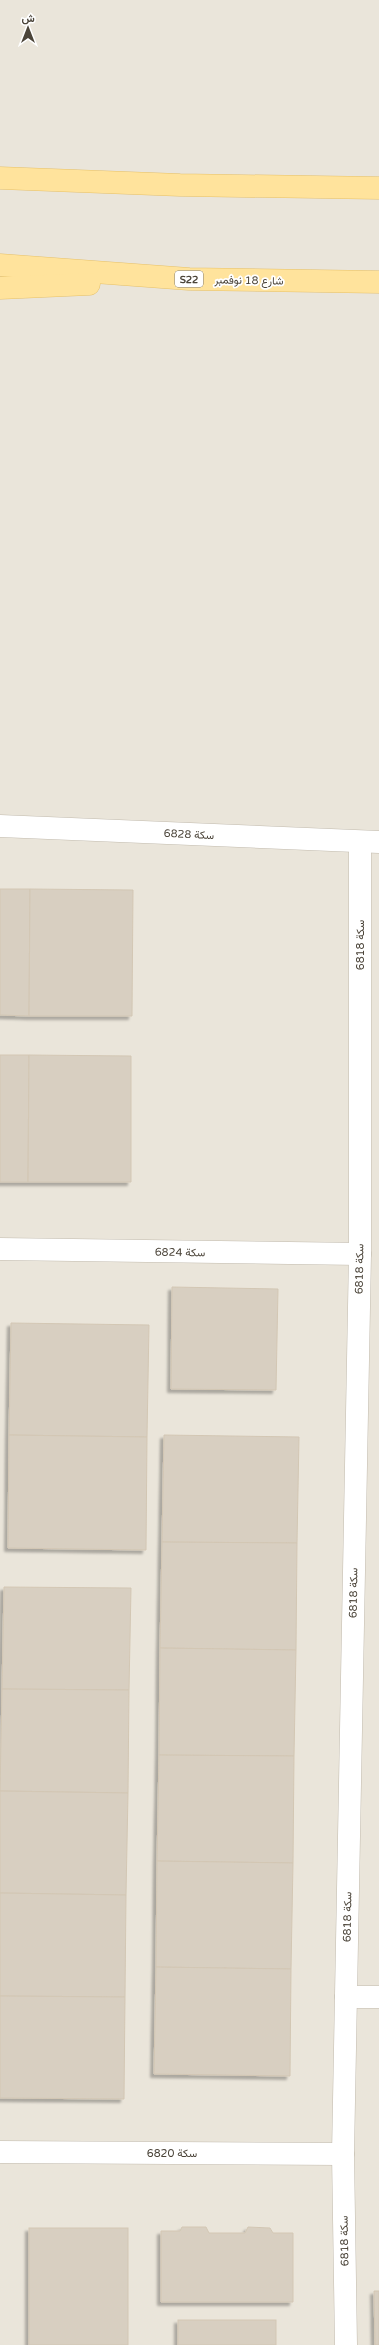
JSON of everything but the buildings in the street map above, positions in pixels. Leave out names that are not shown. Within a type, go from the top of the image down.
[{"type":"main road","points":[[0,178],[180,185],[379,188]]},
{"type":"main road","name":"شارع 18 نوفمبر","points":[[0,265],[189,279],[379,282]]},
{"type":"main road","points":[[0,288],[189,279]]},
{"type":"street","name":"سكة 6828","points":[[0,826],[370,842]]},
{"type":"street","name":"سكة 6818","points":[[346,2345],[343,2154],[360,1254],[370,842]]},
{"type":"street","name":"سكة 6824","points":[[0,1249],[360,1254]]},
{"type":"street","points":[[346,1998],[379,1998]]},
{"type":"street","name":"سكة 6820","points":[[0,2152],[343,2154]]},
{"type":"shaded area","points":[[0,0],[379,0],[379,2345],[0,2345]]}]
